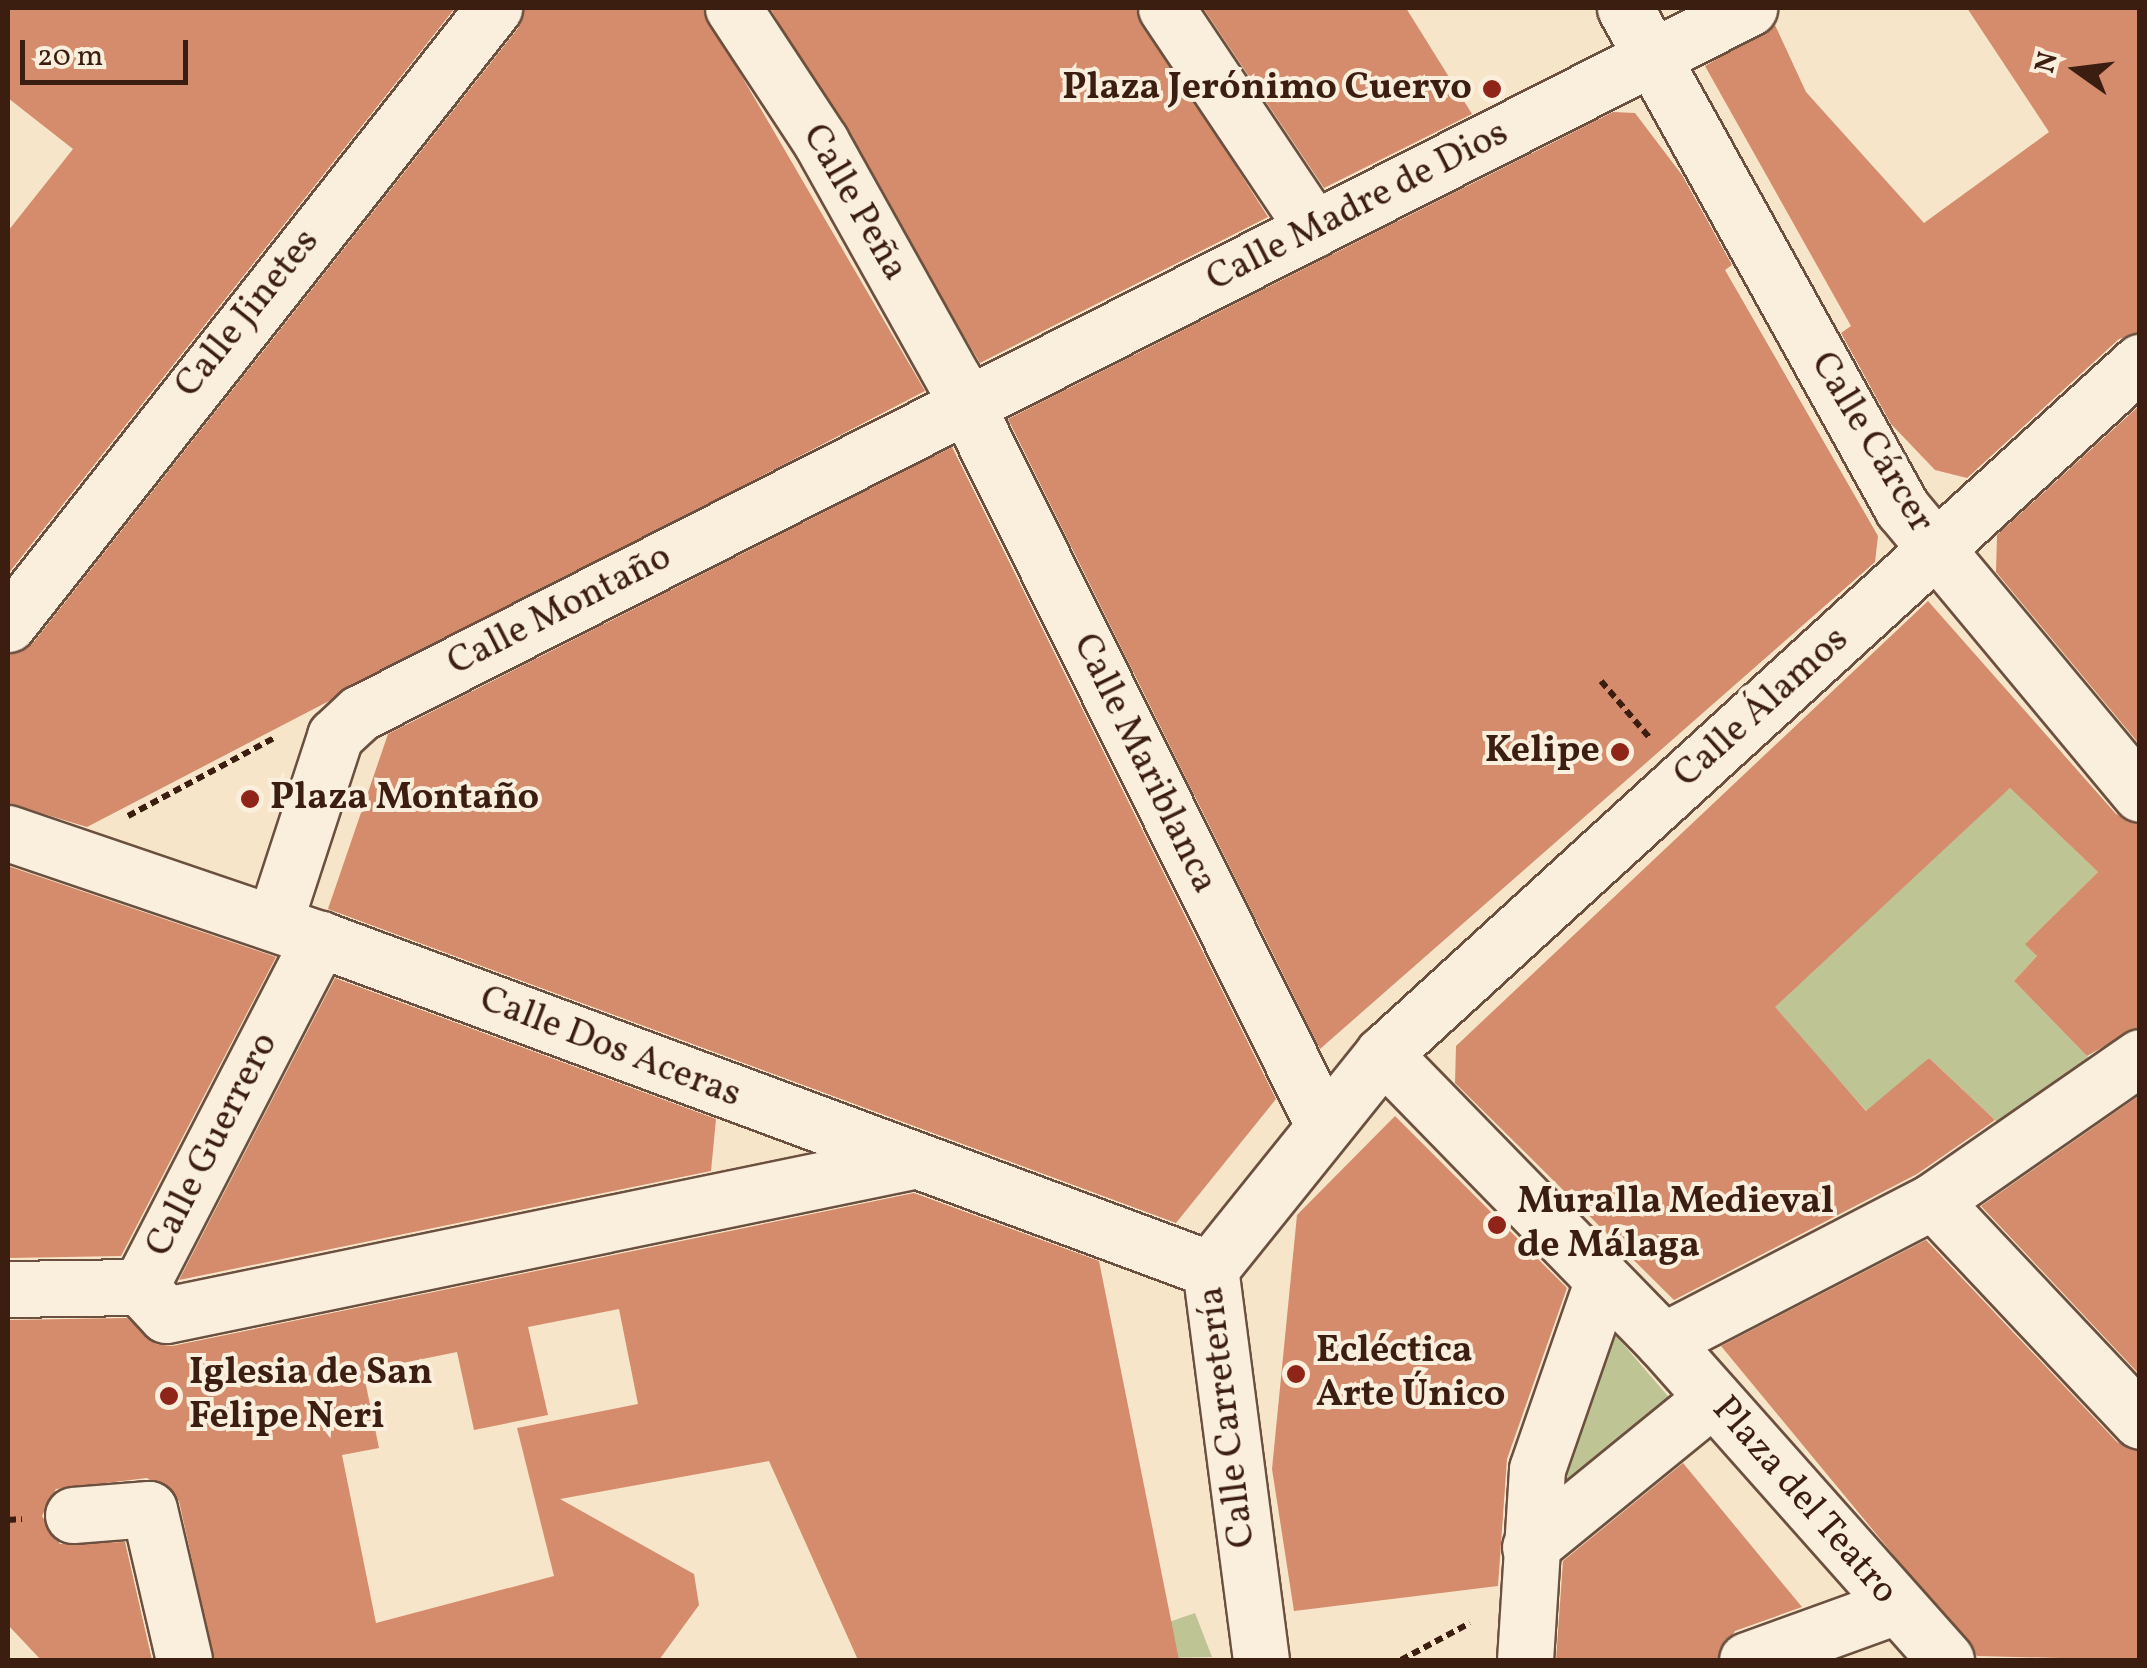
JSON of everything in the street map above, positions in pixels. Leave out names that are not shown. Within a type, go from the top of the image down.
[{"type":"street","name":"Calle Jinetes","points":[[8,624],[494,8]]},
{"type":"street","name":"Calle Peña","points":[[733,8],[821,142],[965,403]]},
{"type":"street","points":[[1166,8],[1314,230]]},
{"type":"street","points":[[1626,8],[1654,56]]},
{"type":"street","name":"Calle Madre de Dios","points":[[965,403],[1749,8]]},
{"type":"street","name":"Calle Cárcer","points":[[1654,56],[1902,508],[2140,794]]},
{"type":"street","name":"Calle Álamos","points":[[1383,1054],[2140,362]]},
{"type":"street","name":"Calle Montaño","points":[[297,931],[336,736],[360,714],[965,403]]},
{"type":"street","name":"Calle Mariblanca","points":[[965,403],[1323,1124]]},
{"type":"street","name":"Calle Dos Aceras","points":[[8,833],[297,931],[912,1162],[1210,1269]]},
{"type":"street","name":"Calle Guerrero","points":[[8,1289],[140,1287],[297,931]]},
{"type":"street","name":"Calle Carretería","points":[[1261,1660],[1210,1269],[1383,1054]]},
{"type":"street","name":"Plaza del Teatro","points":[[1383,1054],[1663,1341],[1946,1660]]},
{"type":"street","points":[[1663,1341],[1933,1200],[2140,1057]]},
{"type":"street","points":[[140,1287],[166,1315],[912,1162]]},
{"type":"street","points":[[1933,1200],[2140,1421]]},
{"type":"street","points":[[1524,1660],[1537,1469],[1604,1280]]},
{"type":"street","points":[[1528,1574],[1713,1398]]},
{"type":"street","points":[[73,1514],[148,1509],[184,1660]]},
{"type":"street","points":[[1747,1660],[1896,1606]]},
{"type":"path","points":[[1601,681],[1663,753]]},
{"type":"path","points":[[114,824],[280,734]]},
{"type":"path","points":[[1401,1660],[1528,1574]]},
{"type":"green space","points":[[2010,788],[2098,872],[2026,943],[2037,956],[2014,981],[2094,1063],[2009,1133],[1929,1058],[1873,1118],[1763,997]]},
{"type":"green space","points":[[1611,1330],[1673,1402],[1556,1506],[1559,1454]]},
{"type":"green space","points":[[1195,1613],[1212,1657],[1065,1660],[1146,1630]]},
{"type":"building","points":[[8,8],[455,8],[8,574],[8,231],[73,149],[8,98]]},
{"type":"building","points":[[524,8],[702,8],[925,391],[87,827],[8,803],[8,655],[33,643],[519,27]]},
{"type":"building","points":[[770,8],[1135,8],[1268,217],[980,363]]},
{"type":"building","points":[[1203,8],[1406,8],[1472,114],[1324,188]]},
{"type":"building","points":[[1967,8],[2140,8],[2140,332],[2119,339],[1967,478],[1935,470],[1891,424],[1841,333],[1851,326],[1705,66],[1775,25],[1806,92],[1924,223],[2049,132]]},
{"type":"building","points":[[1613,112],[1635,113],[1682,175],[1732,265],[1725,270],[1878,536],[1875,562],[1320,1049],[1008,419]]},
{"type":"building","points":[[2140,405],[2140,745],[1996,572],[1997,535]]},
{"type":"building","points":[[952,447],[1276,1099],[1176,1223],[328,909],[388,734]]},
{"type":"building","points":[[1928,601],[2116,814],[2140,824],[2140,1026],[2087,1056],[2014,981],[2037,956],[2025,944],[2098,872],[2010,788],[1775,1007],[1866,1111],[1929,1058],[1995,1120],[1917,1174],[1674,1300],[1455,1083],[1456,1046]]},
{"type":"building","points":[[8,866],[276,957],[121,1256],[8,1258]]},
{"type":"building","points":[[335,978],[716,1119],[711,1171],[179,1280]]},
{"type":"building","points":[[2140,1095],[2140,1375],[1981,1206]]},
{"type":"building","points":[[1395,1116],[1567,1288],[1507,1459],[1498,1586],[1294,1611],[1272,1469],[1297,1215]]},
{"type":"building","points":[[914,1193],[1099,1261],[1179,1660],[858,1660],[769,1461],[560,1499],[694,1574],[699,1605],[659,1660],[214,1660],[179,1501],[147,1478],[56,1489],[42,1516],[60,1544],[125,1542],[152,1660],[41,1660],[8,1625],[8,1320],[127,1318],[156,1344],[172,1346]],"holes":[[[619,1309],[638,1404],[517,1428],[554,1576],[376,1623],[342,1455],[379,1448],[363,1371],[457,1352],[474,1430],[548,1415],[528,1327]]]},
{"type":"building","points":[[1926,1240],[2117,1442],[2140,1451],[2140,1660],[1977,1656],[1721,1346]]},
{"type":"building","points":[[1683,1463],[1802,1607],[1735,1631],[1717,1660],[1556,1660],[1563,1561]]},
{"type":"place","name":"Plaza Jerónimo Cuervo","points":[[1492,89]]},
{"type":"place","name":"Kelipe","points":[[1620,752]]},
{"type":"place","name":"Plaza Montaño","points":[[250,799]]},
{"type":"place","name":"Muralla Medieval de Málaga","points":[[1497,1225]]},
{"type":"place","name":"Ecléctica Arte Único","points":[[1296,1374]]},
{"type":"place","name":"Iglesia de San Felipe Neri","points":[[169,1396]]}]
